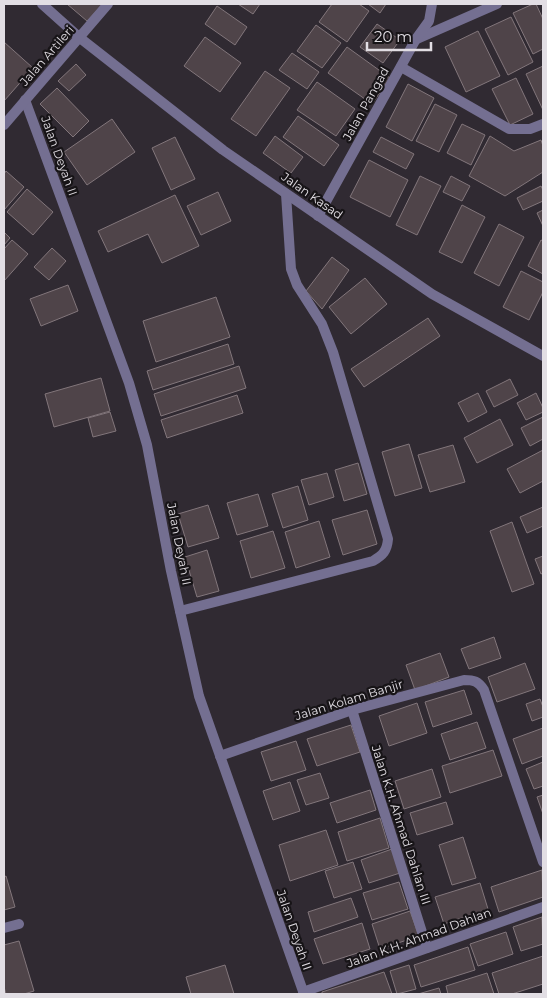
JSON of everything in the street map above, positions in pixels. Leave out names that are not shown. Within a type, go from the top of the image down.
[{"type":"street","name":"Jalan Kasad","points":[[42,4],[80,38],[223,150],[432,294],[543,356]]},
{"type":"street","name":"Jalan Artileri","points":[[4,125],[108,4]]},
{"type":"street","name":"Jalan Pangad","points":[[318,216],[416,39],[429,21],[432,4]]},
{"type":"street","points":[[416,39],[497,4]]},
{"type":"street","points":[[401,67],[509,129],[530,129],[543,124]]},
{"type":"street","name":"Jalan Deyah II","points":[[25,100],[128,383],[147,445],[199,696],[304,993]]},
{"type":"street","points":[[180,611],[373,560],[385,553],[388,547],[388,539],[333,352],[322,324],[297,285],[291,269],[286,194]]},
{"type":"street","name":"Jalan Kolam Banjir","points":[[220,756],[352,710],[464,680],[474,680],[480,683],[484,690],[543,862]]},
{"type":"street","name":"Jalan K.H. Ahmad Dahlan III","points":[[352,710],[427,948]]},
{"type":"street","name":"Jalan K.H. Ahmad Dahlan","points":[[304,993],[543,907]]},
{"type":"street","points":[[4,928],[19,924]]},
{"type":"building","points":[[67,4],[103,4],[87,21]]},
{"type":"building","points":[[238,4],[260,4],[253,14]]},
{"type":"building","points":[[332,4],[359,4],[369,11],[347,42],[319,22]]},
{"type":"building","points":[[368,4],[386,4],[380,13]]},
{"type":"building","points":[[536,4],[543,19],[543,49],[533,54],[513,13]]},
{"type":"building","points":[[217,6],[247,27],[235,45],[205,24]]},
{"type":"building","points":[[511,17],[533,62],[508,75],[485,29]]},
{"type":"building","points":[[377,24],[400,40],[383,63],[360,47]]},
{"type":"building","points":[[316,25],[341,43],[322,68],[297,51]]},
{"type":"building","points":[[478,31],[500,76],[466,92],[445,47]]},
{"type":"building","points":[[205,37],[241,63],[220,92],[184,66]]},
{"type":"building","points":[[4,42],[33,68],[4,101]]},
{"type":"building","points":[[347,47],[390,78],[372,104],[328,73]]},
{"type":"building","points":[[292,53],[319,72],[307,89],[279,70]]},
{"type":"building","points":[[76,64],[86,75],[69,91],[58,81]]},
{"type":"building","points":[[543,66],[543,110],[526,74]]},
{"type":"building","points":[[265,71],[290,88],[256,136],[231,119]]},
{"type":"building","points":[[516,78],[533,114],[510,125],[492,89]]},
{"type":"building","points":[[317,82],[355,109],[336,136],[297,110]]},
{"type":"building","points":[[408,84],[434,98],[412,141],[386,127]]},
{"type":"building","points":[[57,88],[89,121],[73,137],[40,104]]},
{"type":"building","points":[[435,104],[457,115],[439,152],[416,141]]},
{"type":"building","points":[[298,116],[339,145],[324,166],[283,137]]},
{"type":"building","points":[[112,119],[135,152],[87,185],[64,152]]},
{"type":"building","points":[[462,124],[485,135],[471,165],[447,153]]},
{"type":"building","points":[[275,136],[303,157],[291,173],[263,153]]},
{"type":"building","points":[[490,136],[514,151],[541,140],[543,146],[543,172],[505,196],[469,176]]},
{"type":"building","points":[[175,137],[195,179],[171,190],[152,148]]},
{"type":"building","points":[[381,137],[414,154],[406,169],[373,152]]},
{"type":"building","points":[[369,160],[408,180],[390,217],[350,197]]},
{"type":"building","points":[[6,171],[24,187],[4,210],[4,174]]},
{"type":"building","points":[[420,176],[441,186],[417,235],[396,225]]},
{"type":"building","points":[[451,176],[470,186],[462,201],[443,192]]},
{"type":"building","points":[[541,186],[543,201],[523,210],[517,198]]},
{"type":"building","points":[[27,189],[53,212],[33,235],[7,212]]},
{"type":"building","points":[[218,192],[231,221],[201,235],[187,206]]},
{"type":"building","points":[[175,195],[199,246],[162,263],[148,234],[108,252],[98,231]]},
{"type":"building","points":[[462,205],[485,217],[462,263],[439,252]]},
{"type":"building","points":[[543,210],[543,226],[537,213]]},
{"type":"building","points":[[499,224],[524,237],[499,286],[474,273]]},
{"type":"building","points":[[4,232],[10,238],[4,245]]},
{"type":"building","points":[[12,240],[28,254],[4,281],[4,249]]},
{"type":"building","points":[[541,240],[543,241],[543,274],[528,266]]},
{"type":"building","points":[[52,248],[66,261],[49,280],[34,267]]},
{"type":"building","points":[[332,257],[349,270],[322,309],[306,291]]},
{"type":"building","points":[[521,271],[543,282],[543,292],[529,320],[503,307]]},
{"type":"building","points":[[365,278],[387,304],[351,334],[329,307]]},
{"type":"building","points":[[68,285],[78,311],[41,326],[30,299]]},
{"type":"building","points":[[216,297],[230,337],[156,362],[143,321]]},
{"type":"building","points":[[428,318],[440,336],[364,387],[351,369]]},
{"type":"building","points":[[228,344],[234,364],[153,390],[147,371]]},
{"type":"building","points":[[239,366],[246,388],[161,416],[154,394]]},
{"type":"building","points":[[101,378],[110,411],[54,427],[45,394]]},
{"type":"building","points":[[510,379],[518,395],[494,407],[486,391]]},
{"type":"building","points":[[478,393],[487,412],[468,422],[458,403]]},
{"type":"building","points":[[536,393],[543,412],[526,420],[517,403]]},
{"type":"building","points":[[237,395],[243,413],[167,438],[161,420]]},
{"type":"building","points":[[110,412],[116,431],[93,437],[88,418]]},
{"type":"building","points":[[543,417],[543,439],[530,446],[521,428]]},
{"type":"building","points":[[500,419],[513,445],[477,463],[464,438]]},
{"type":"building","points":[[409,444],[422,488],[395,496],[382,452]]},
{"type":"building","points":[[453,445],[465,482],[430,492],[418,455]]},
{"type":"building","points":[[543,450],[543,481],[520,493],[507,469]]},
{"type":"building","points":[[358,463],[367,494],[344,501],[335,470]]},
{"type":"building","points":[[327,473],[334,497],[309,505],[301,480]]},
{"type":"building","points":[[298,486],[308,520],[283,528],[272,494]]},
{"type":"building","points":[[258,494],[268,526],[237,535],[227,503]]},
{"type":"building","points":[[208,505],[219,538],[188,547],[178,514]]},
{"type":"building","points":[[543,507],[543,526],[527,533],[520,517]]},
{"type":"building","points":[[367,510],[377,544],[343,555],[332,520]]},
{"type":"building","points":[[319,521],[330,557],[296,568],[285,532]]},
{"type":"building","points":[[512,522],[534,584],[512,592],[490,531]]},
{"type":"building","points":[[273,531],[285,568],[251,578],[240,541]]},
{"type":"building","points":[[207,550],[219,591],[197,597],[185,557]]},
{"type":"building","points":[[543,556],[543,573],[541,574],[535,559]]},
{"type":"building","points":[[494,637],[501,658],[469,669],[461,649]]},
{"type":"building","points":[[440,653],[449,677],[415,690],[406,665]]},
{"type":"building","points":[[525,663],[535,689],[497,702],[488,677]]},
{"type":"building","points":[[464,690],[472,714],[433,727],[425,702]]},
{"type":"building","points":[[540,699],[543,707],[543,717],[532,721],[526,704]]},
{"type":"building","points":[[417,703],[427,733],[389,746],[379,716]]},
{"type":"building","points":[[477,722],[486,748],[450,760],[441,734]]},
{"type":"building","points":[[351,725],[360,752],[317,766],[307,739]]},
{"type":"building","points":[[543,728],[543,756],[522,764],[513,739]]},
{"type":"building","points":[[296,741],[306,770],[271,781],[261,752]]},
{"type":"building","points":[[493,750],[502,776],[450,793],[442,766]]},
{"type":"building","points":[[543,762],[543,786],[534,789],[526,769]]},
{"type":"building","points":[[432,769],[441,797],[404,809],[395,781]]},
{"type":"building","points":[[320,773],[329,798],[306,805],[297,780]]},
{"type":"building","points":[[290,782],[300,811],[273,820],[263,791]]},
{"type":"building","points":[[370,790],[376,810],[337,823],[330,803]]},
{"type":"building","points":[[543,795],[543,814],[537,797]]},
{"type":"building","points":[[446,802],[453,824],[417,835],[410,813]]},
{"type":"building","points":[[380,818],[389,848],[347,861],[338,832]]},
{"type":"building","points":[[326,830],[338,865],[290,881],[279,845]]},
{"type":"building","points":[[463,837],[476,878],[452,885],[439,845]]},
{"type":"building","points":[[392,849],[400,873],[369,883],[361,860]]},
{"type":"building","points":[[353,862],[362,889],[334,898],[325,871]]},
{"type":"building","points":[[542,870],[543,897],[499,912],[491,887]]},
{"type":"building","points":[[6,876],[15,907],[4,910],[4,877]]},
{"type":"building","points":[[399,882],[408,909],[372,920],[363,893]]},
{"type":"building","points":[[480,883],[488,909],[444,924],[435,897]]},
{"type":"building","points":[[351,898],[358,917],[314,932],[308,912]]},
{"type":"building","points":[[410,911],[419,936],[380,949],[372,924]]},
{"type":"building","points":[[542,917],[543,944],[521,951],[513,927]]},
{"type":"building","points":[[362,923],[370,949],[323,964],[314,939]]},
{"type":"building","points":[[506,932],[513,954],[478,966],[470,944]]},
{"type":"building","points":[[19,941],[34,991],[24,994],[6,994],[4,987],[4,945]]},
{"type":"building","points":[[468,947],[475,970],[421,987],[414,965]]},
{"type":"building","points":[[543,956],[543,984],[512,994],[499,994],[492,973]]},
{"type":"building","points":[[225,965],[234,994],[191,994],[186,977]]},
{"type":"building","points":[[409,965],[416,989],[397,994],[390,971]]},
{"type":"building","points":[[384,972],[392,994],[322,994],[322,992]]},
{"type":"building","points":[[487,973],[494,994],[448,994],[446,986]]},
{"type":"building","points":[[439,988],[441,994],[418,994]]}]
